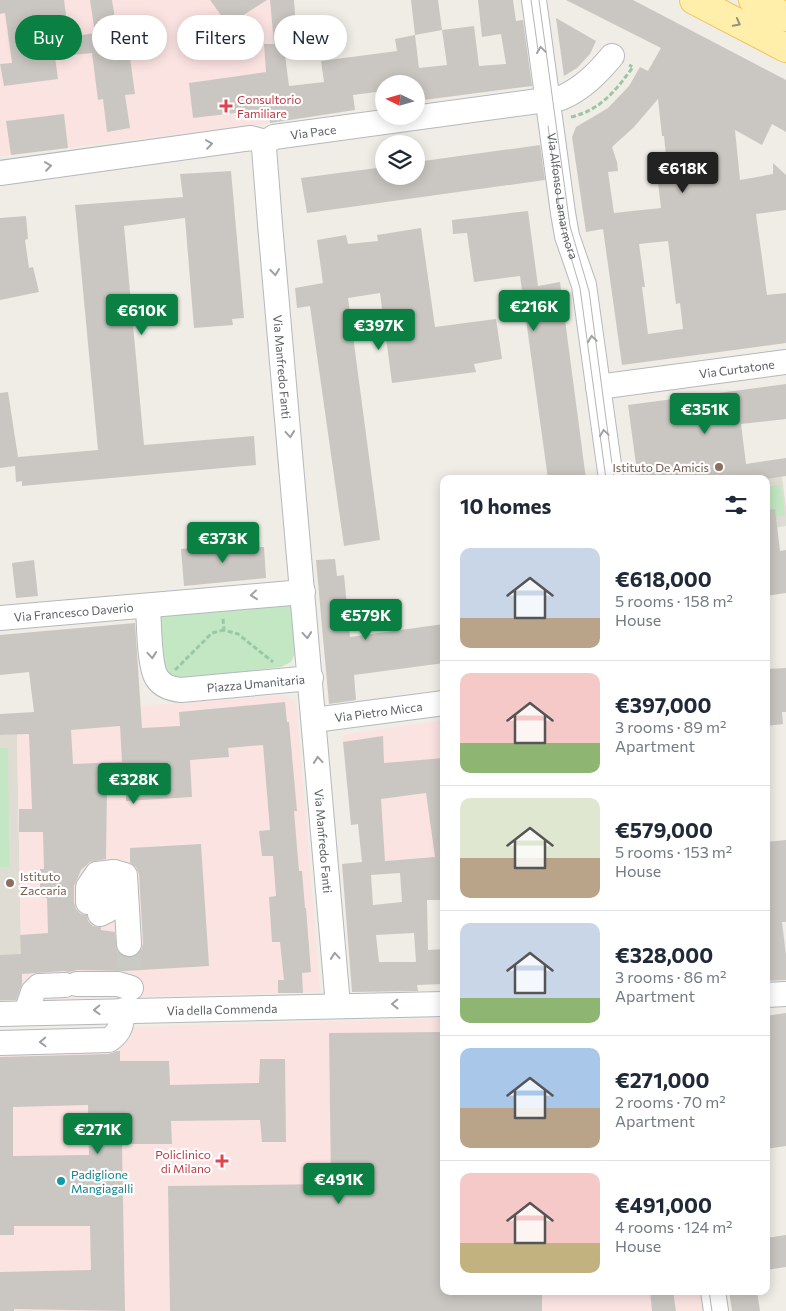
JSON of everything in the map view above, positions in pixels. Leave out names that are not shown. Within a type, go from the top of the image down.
[{"type":"main road","points":[[694,0],[786,48]]},
{"type":"main road","points":[[753,0],[786,17]]},
{"type":"street","name":"Via Alfonso Lamarmora","points":[[534,0],[563,213],[567,236],[584,285],[609,475]]},
{"type":"street","name":"Via Pace","points":[[0,173],[251,138],[266,142],[274,137],[545,101],[547,99],[560,98],[574,92],[601,70],[612,56]]},
{"type":"street","name":"Via Manfredo Fanti","points":[[266,142],[264,148],[270,224],[303,592]]},
{"type":"street","name":"Via Curtatone","points":[[598,387],[786,362]]},
{"type":"street","points":[[148,606],[272,593],[303,592]]},
{"type":"street","name":"Piazza Umanitaria","points":[[148,606],[155,676],[163,684],[181,690],[311,678],[303,592]]},
{"type":"street","name":"Via Francesco Daverio","points":[[0,618],[148,606]]},
{"type":"street","name":"Via Manfredo Fanti","points":[[311,678],[338,1005]]},
{"type":"street","name":"Via Pietro Micca","points":[[314,720],[440,704]]},
{"type":"street","points":[[94,908],[108,910],[110,883],[114,872],[125,875],[129,944]]},
{"type":"street","points":[[0,1043],[109,1040],[116,1036],[121,1027],[129,994],[118,984],[39,986],[34,992],[26,1013]]},
{"type":"street","name":"Via della Commenda","points":[[0,1014],[26,1013],[129,994],[338,1005],[440,1004]]},
{"type":"street","points":[[770,995],[786,994]]},
{"type":"street","points":[[714,1295],[716,1311]]},
{"type":"path","points":[[223,616],[224,630]]},
{"type":"path","points":[[174,671],[212,633],[224,630],[238,634],[281,667]]},
{"type":"shaded area","points":[[0,0],[270,0],[274,44],[264,45],[270,123],[0,156]]},
{"type":"shaded area","points":[[782,477],[786,526],[770,528],[770,478]]},
{"type":"shaded area","points":[[284,695],[293,700],[297,711],[320,992],[22,1000],[17,734],[119,726],[140,706]]},
{"type":"shaded area","points":[[440,721],[440,856],[362,862],[358,824],[351,825],[343,735]]},
{"type":"shaded area","name":"Istituto Zaccaria","points":[[17,734],[22,1000],[0,1001],[0,735]]},
{"type":"shaded area","name":"Policlinico di Milano","points":[[440,1018],[440,1295],[702,1295],[704,1311],[0,1311],[0,1031]]},
{"type":"green space","points":[[781,485],[785,515],[770,517],[770,486]]},
{"type":"green space","points":[[291,603],[296,651],[291,662],[281,667],[176,680],[161,670],[156,616]]},
{"type":"green space","points":[[0,748],[8,748],[9,867],[0,867]]},
{"type":"building","points":[[0,0],[64,0],[66,15],[15,15],[15,60],[55,60],[58,79],[4,86],[0,64],[12,63],[5,13],[0,14]]},
{"type":"building","points":[[90,0],[112,0],[114,15],[92,15]]},
{"type":"building","points":[[210,0],[267,0],[244,15],[221,15]]},
{"type":"building","points":[[270,0],[294,0],[295,15],[274,15],[274,44]]},
{"type":"building","points":[[411,0],[438,0],[442,30],[415,35]]},
{"type":"building","points":[[478,0],[513,0],[516,21],[523,20],[532,86],[425,100],[425,75],[375,75],[375,92],[353,95],[355,110],[270,123],[269,109],[193,118],[189,83],[266,72],[264,44],[274,44],[274,60],[286,60],[289,86],[324,82],[321,61],[347,60],[347,58],[397,51],[395,39],[415,35],[419,68],[447,65],[442,30],[474,26],[479,66],[506,64],[501,34],[482,37]]},
{"type":"building","points":[[566,0],[633,0],[786,80],[786,132],[772,124],[762,145],[735,130],[740,180],[773,174],[773,163],[786,175],[786,210],[756,214],[767,295],[786,293],[786,343],[622,365],[603,229],[586,232],[572,137],[576,127],[608,108],[629,86],[640,67],[648,71],[661,48]],"holes":[[[658,99],[667,165],[656,166],[661,208],[614,213],[608,172],[618,171],[612,147],[634,127]],[[668,241],[676,304],[680,303],[683,329],[648,334],[642,287],[645,287],[639,244]]]},
{"type":"building","points":[[556,18],[596,41],[590,54],[577,68],[564,76]]},
{"type":"building","points":[[92,33],[92,53],[82,54],[82,35]]},
{"type":"building","points":[[93,60],[130,60],[135,94],[125,95],[130,128],[107,132],[103,99],[98,100]]},
{"type":"building","points":[[64,114],[68,148],[11,155],[6,121]]},
{"type":"building","points":[[540,145],[545,180],[307,213],[301,178],[375,168],[375,185],[425,185],[425,161]]},
{"type":"building","points":[[231,171],[244,318],[232,319],[233,325],[194,328],[185,218],[124,226],[144,445],[254,436],[256,465],[22,486],[22,481],[16,482],[15,466],[0,468],[0,393],[8,392],[18,457],[98,450],[75,205],[183,197],[180,174]]},
{"type":"building","points":[[528,211],[538,286],[560,282],[585,475],[547,475],[520,276],[474,282],[467,233],[453,234],[452,220]]},
{"type":"building","points":[[26,216],[28,239],[25,240],[29,268],[33,267],[39,292],[0,300],[0,218]]},
{"type":"building","points":[[421,228],[435,327],[496,319],[502,359],[474,364],[476,372],[392,383],[380,293],[348,298],[380,540],[344,546],[310,306],[297,308],[295,288],[323,283],[317,240],[346,235],[348,244],[378,241],[377,235]]},
{"type":"building","points":[[786,384],[786,419],[741,424],[746,464],[786,458],[786,476],[770,479],[770,475],[637,475],[628,405]]},
{"type":"building","points":[[775,509],[780,551],[786,550],[786,593],[770,595],[770,510]]},
{"type":"building","points":[[259,541],[260,547],[264,547],[266,578],[184,586],[181,549]]},
{"type":"building","points":[[335,559],[337,576],[344,575],[350,637],[440,625],[440,664],[354,675],[356,700],[329,704],[316,560]]},
{"type":"building","points":[[34,560],[38,596],[16,598],[12,563]]},
{"type":"building","points":[[135,623],[142,728],[180,726],[179,712],[285,702],[287,722],[289,722],[297,811],[294,811],[299,871],[302,871],[311,972],[302,973],[303,993],[278,993],[278,980],[284,980],[280,942],[272,942],[269,897],[276,896],[273,856],[262,856],[259,831],[270,830],[263,745],[228,748],[229,757],[190,760],[192,797],[126,801],[126,788],[107,789],[106,859],[90,862],[81,870],[74,886],[76,909],[81,914],[87,915],[88,921],[93,926],[101,927],[101,930],[115,932],[117,951],[122,956],[129,958],[136,956],[141,951],[143,943],[139,874],[136,867],[130,863],[130,848],[201,844],[209,966],[124,971],[77,970],[22,974],[22,984],[16,1000],[0,1000],[0,955],[21,954],[20,935],[48,933],[47,898],[40,897],[40,869],[44,869],[43,832],[19,832],[19,809],[32,809],[29,734],[0,735],[0,714],[34,712],[29,672],[0,675],[0,635]],"holes":[[[120,726],[122,762],[73,764],[71,730]]]},
{"type":"building","points":[[786,668],[786,712],[782,712],[783,724],[770,726],[770,669]]},
{"type":"building","points":[[383,736],[384,763],[440,758],[440,900],[427,900],[428,950],[440,949],[440,984],[417,985],[418,991],[352,992],[342,864],[362,862],[358,824],[351,825],[343,742]],"holes":[[[426,793],[435,857],[385,861],[381,799]],[[400,873],[402,902],[373,905],[371,875]],[[414,933],[416,962],[379,962],[376,935]]]},
{"type":"building","points":[[786,840],[786,922],[782,922],[786,955],[786,980],[770,981],[770,842]]},
{"type":"building","points":[[786,1013],[786,1146],[770,1148],[770,1015]]},
{"type":"building","points":[[440,1032],[440,1295],[542,1295],[542,1311],[170,1311],[168,1186],[331,1184],[329,1033]]},
{"type":"building","name":"Padiglione Mangiagalli","points":[[120,1051],[120,1061],[169,1061],[170,1085],[259,1083],[260,1059],[285,1059],[286,1142],[262,1142],[260,1120],[171,1121],[172,1144],[122,1144],[125,1311],[14,1309],[14,1311],[0,1311],[0,1272],[91,1270],[90,1226],[14,1226],[14,1235],[0,1235],[0,1057],[109,1054]],"holes":[[[88,1105],[89,1155],[13,1156],[13,1107]]]},
{"type":"building","points":[[786,1235],[786,1267],[770,1269],[770,1237]]},
{"type":"building","points":[[650,1295],[674,1295],[676,1311],[652,1311]]},
{"type":"building","points":[[730,1295],[758,1295],[760,1311],[732,1311]]},
{"type":"tunnel","points":[[129,944],[130,968]]},
{"type":"tram line","points":[[531,0],[538,50]]},
{"type":"tram line","points":[[539,0],[570,226],[589,291],[613,475]]},
{"type":"tram line","points":[[548,126],[562,227],[580,288],[605,475]]},
{"type":"tram line","points":[[710,1295],[712,1311]]},
{"type":"place","name":"Consultorio Familiare","points":[[226,106]]},
{"type":"place","name":"Istituto De Amicis","points":[[719,467]]},
{"type":"place","name":"Istituto Zaccaria","points":[[10,883]]},
{"type":"place","name":"Policlinico di Milano","points":[[222,1161]]},
{"type":"place","name":"Padiglione Mangiagalli","points":[[61,1181]]}]
